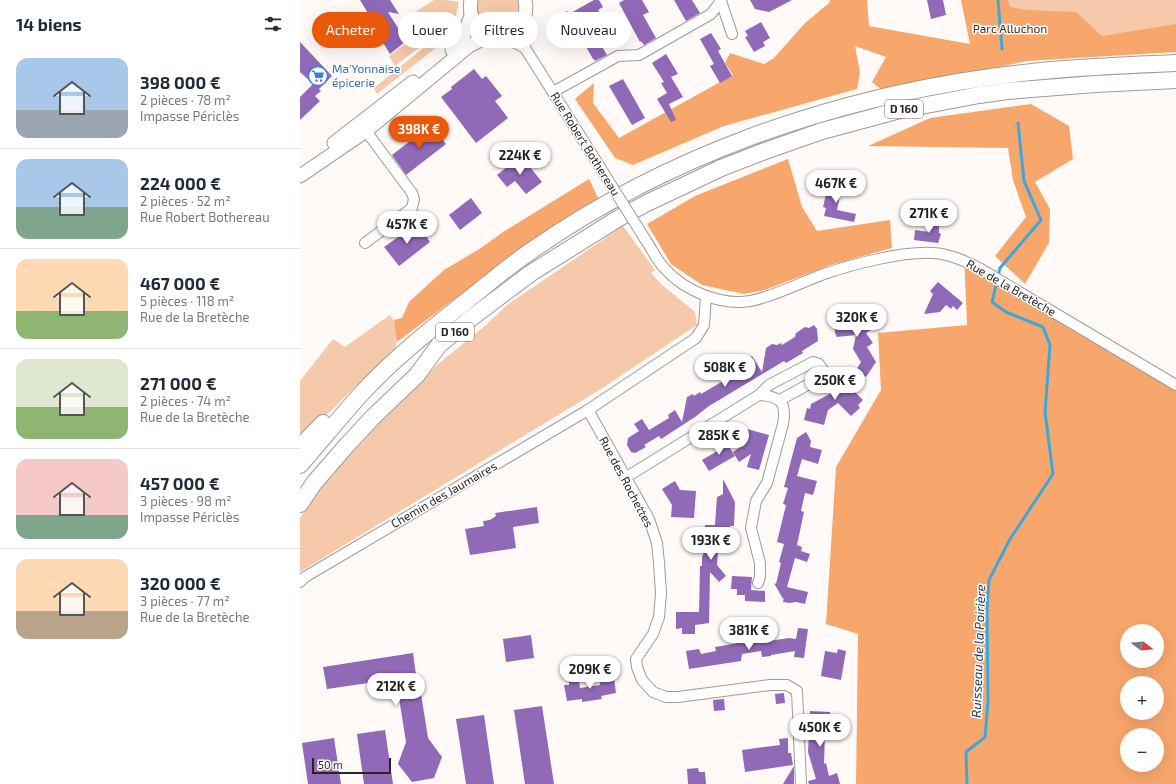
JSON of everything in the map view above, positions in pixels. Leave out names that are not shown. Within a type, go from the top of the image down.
[{"type":"highway","name":"D 160","points":[[300,465],[363,392],[405,352],[433,327],[530,251],[586,215],[648,181],[715,150],[796,121],[897,93],[992,77],[1088,67],[1176,63]]},
{"type":"highway","name":"D 160","points":[[300,490],[328,454],[376,403],[439,345],[470,319],[531,273],[619,218],[721,168],[765,150],[822,131],[900,110],[1007,91],[1176,80]]},
{"type":"highway","name":"D 160","points":[[300,504],[314,483],[347,445],[417,374],[439,345]]},
{"type":"highway","name":"D 160","points":[[300,447],[347,398],[363,392]]},
{"type":"main road","points":[[471,0],[471,12]]},
{"type":"main road","points":[[300,169],[407,87],[458,45],[466,34],[470,22]]},
{"type":"main road","points":[[300,176],[366,132],[470,46]]},
{"type":"street","points":[[720,1],[732,34]]},
{"type":"street","points":[[553,92],[618,56],[639,55],[711,14],[720,1]]},
{"type":"street","name":"Rue Robert Bothereau","points":[[525,48],[645,239]]},
{"type":"street","points":[[365,243],[412,208],[414,199],[412,193],[366,132]]},
{"type":"street","name":"Rue de la Bretèche","points":[[645,239],[665,269],[681,283],[706,297],[731,301],[749,301],[771,295],[824,274],[860,264],[913,253],[934,253],[951,256],[979,268],[1176,385]]},
{"type":"street","points":[[588,410],[696,338],[704,325],[706,297]]},
{"type":"street","points":[[625,478],[759,395],[769,386],[812,362],[819,364],[823,370],[820,378],[780,400]]},
{"type":"street","points":[[758,583],[760,578],[760,563],[751,528],[756,501],[767,483],[783,424],[784,415],[784,406],[780,400],[771,396],[759,395]]},
{"type":"street","name":"Rue des Rochettes","points":[[588,410],[648,519],[657,543],[660,563],[661,594],[659,617],[653,634],[636,659],[637,667],[642,680],[653,692],[666,697],[678,697],[770,685],[787,686],[797,691],[801,784]]},
{"type":"street","name":"Chemin des Jaumaires","points":[[300,582],[305,577],[588,410]]},
{"type":"green space","points":[[434,0],[459,2],[457,12],[415,12]]},
{"type":"green space","points":[[476,0],[518,0],[517,12],[477,12]]},
{"type":"green space","points":[[830,0],[867,0],[869,26],[970,44],[961,0],[1008,0],[1010,7],[1027,10],[1076,12],[1102,36],[1176,24],[1176,52],[1027,61],[883,91],[872,82],[886,57],[855,46],[860,72],[857,89],[724,126],[633,165],[615,158],[575,99],[594,83],[593,103],[619,138],[733,75],[725,63],[730,53],[764,64],[774,58],[805,23],[829,3]]},
{"type":"green space","name":"Parc Alluchon","points":[[971,0],[1176,0],[1176,52],[985,58]]},
{"type":"green space","points":[[400,48],[418,48],[395,66],[389,56]]},
{"type":"green space","points":[[423,48],[436,48],[377,94],[374,88]]},
{"type":"green space","points":[[1031,104],[1069,126],[1073,159],[1035,182],[1050,209],[1049,243],[1025,284],[995,256],[1026,217],[1013,180],[1008,148],[868,146],[930,118]]},
{"type":"green space","points":[[788,159],[802,207],[817,231],[890,220],[892,248],[830,265],[765,290],[744,294],[702,285],[671,264],[647,224],[695,196]]},
{"type":"green space","points":[[589,179],[599,200],[533,240],[397,342],[394,320],[402,318],[409,302],[444,270]]},
{"type":"green space","points":[[623,226],[655,270],[651,273],[662,285],[695,312],[697,325],[601,389],[300,572],[300,518],[310,502],[372,428],[437,365],[486,325],[507,305]]},
{"type":"green space","points":[[964,254],[1058,315],[1176,379],[1176,784],[856,784],[858,634],[826,624],[836,467],[881,390],[878,333],[967,325]]},
{"type":"green space","points":[[390,315],[395,323],[397,332],[395,351],[353,389],[300,441],[300,381],[333,339],[345,347]]},
{"type":"building","points":[[360,0],[390,0],[398,14],[390,12],[367,12]]},
{"type":"building","points":[[594,0],[599,0],[603,7],[598,10],[599,12],[573,12]]},
{"type":"building","points":[[624,0],[642,0],[649,12],[643,15],[656,38],[644,45],[641,41],[640,42],[631,25],[631,12],[624,12],[619,3]]},
{"type":"building","points":[[674,0],[692,0],[700,13],[686,21]]},
{"type":"building","points":[[750,0],[792,0],[769,12],[755,9]]},
{"type":"building","points":[[927,0],[943,0],[946,15],[931,19]]},
{"type":"building","points":[[390,15],[398,28],[398,48],[390,54],[386,48],[390,48]]},
{"type":"building","points":[[761,22],[770,38],[763,42],[765,46],[754,52],[745,37],[748,36],[745,31]]},
{"type":"building","points":[[711,33],[721,49],[718,51],[732,76],[720,83],[710,66],[714,64],[700,39]]},
{"type":"building","points":[[300,42],[332,76],[319,89],[321,91],[315,96],[320,101],[300,120],[300,97],[313,84],[300,72]]},
{"type":"building","points":[[587,48],[603,48],[607,55],[595,61]]},
{"type":"building","points":[[666,54],[678,74],[671,77],[683,97],[669,104],[676,120],[671,122],[657,99],[667,93],[661,83],[664,82],[652,63]]},
{"type":"building","points":[[474,69],[482,79],[486,76],[502,96],[495,101],[508,118],[476,143],[441,97]]},
{"type":"building","points":[[623,79],[645,118],[632,125],[609,86]]},
{"type":"building","points":[[431,125],[446,144],[406,175],[392,155]]},
{"type":"building","points":[[521,156],[542,182],[526,194],[515,181],[507,187],[497,175]]},
{"type":"building","points":[[836,179],[843,181],[837,210],[856,214],[854,222],[824,216],[826,208],[823,207],[828,186],[834,187]]},
{"type":"building","points":[[471,198],[482,213],[460,230],[449,215]]},
{"type":"building","points":[[931,220],[939,221],[939,233],[941,234],[938,243],[914,240],[915,230],[930,232]]},
{"type":"building","points":[[415,225],[422,234],[424,233],[430,242],[399,266],[384,247]]},
{"type":"building","points":[[938,282],[963,303],[957,310],[953,306],[951,309],[946,305],[940,312],[924,314],[933,294],[930,291]]},
{"type":"building","points":[[854,311],[855,318],[863,312],[872,329],[866,333],[873,343],[867,347],[876,362],[866,377],[856,370],[861,362],[853,349],[856,335],[837,337],[835,333],[834,317],[845,316],[845,312]]},
{"type":"building","points":[[814,325],[817,329],[818,341],[802,351],[803,353],[786,363],[784,361],[709,406],[661,439],[659,436],[644,445],[646,447],[635,453],[631,452],[627,445],[628,438],[639,431],[634,424],[642,419],[649,430],[669,418],[668,415],[675,410],[682,422],[687,397],[693,394],[694,396],[700,392],[701,394],[747,367],[743,362],[752,356],[762,372],[766,348],[772,344],[777,345],[781,343],[782,345],[795,337],[796,333],[805,327],[809,328]]},
{"type":"building","points":[[844,369],[854,375],[848,385],[863,400],[858,405],[860,408],[851,416],[838,403],[828,410],[824,425],[804,420],[807,408],[810,409],[811,404],[837,390],[833,387]]},
{"type":"building","points":[[747,429],[769,435],[759,470],[747,467],[751,454],[739,462],[733,452],[742,446]]},
{"type":"building","points":[[806,432],[811,441],[810,447],[822,450],[818,464],[802,459],[797,476],[817,481],[813,495],[805,493],[801,511],[804,512],[797,545],[802,547],[801,551],[810,554],[807,562],[795,558],[787,587],[808,592],[805,604],[783,602],[784,597],[783,599],[774,583],[776,584],[781,563],[779,562],[784,544],[777,542],[786,505],[783,504],[788,488],[784,487],[797,438]]},
{"type":"building","points":[[724,439],[735,456],[709,471],[702,460],[719,450],[716,444]]},
{"type":"building","points":[[723,479],[735,502],[734,526],[730,526],[729,552],[718,552],[717,565],[726,576],[719,582],[710,572],[709,623],[695,625],[695,634],[682,634],[682,628],[676,629],[676,612],[699,612],[700,566],[702,566],[705,525],[715,525],[717,497],[723,494]]},
{"type":"building","points":[[675,481],[680,490],[696,491],[694,518],[671,517],[672,505],[662,489]]},
{"type":"building","points":[[537,507],[539,523],[513,527],[516,548],[470,555],[465,529],[484,526],[483,521],[490,520],[496,516],[495,513]]},
{"type":"building","points":[[732,576],[752,577],[751,590],[765,591],[765,602],[745,601],[745,595],[737,595],[737,589],[731,589]]},
{"type":"building","points":[[798,628],[808,629],[804,658],[794,657],[795,651],[762,657],[761,651],[742,654],[741,661],[689,669],[686,651],[699,649],[701,654],[716,651],[715,647],[768,638],[769,641],[789,638],[796,639]]},
{"type":"building","points":[[531,635],[534,658],[506,662],[503,639]]},
{"type":"building","points":[[838,649],[846,651],[841,680],[821,676],[825,651],[837,653]]},
{"type":"building","points":[[413,653],[428,738],[442,757],[434,778],[412,782],[398,764],[406,742],[396,679],[327,689],[323,667]]},
{"type":"building","points":[[609,675],[609,678],[614,678],[616,693],[601,696],[602,699],[582,702],[582,699],[567,701],[564,685],[569,685],[569,681],[579,680],[580,688],[600,685],[599,677]]},
{"type":"building","points":[[784,693],[785,703],[776,704],[775,694]]},
{"type":"building","points":[[724,699],[725,710],[714,711],[713,700]]},
{"type":"building","points":[[542,706],[554,784],[525,784],[514,710]]},
{"type":"building","points":[[810,711],[830,712],[830,729],[825,730],[824,764],[826,763],[829,776],[837,773],[840,784],[809,784],[808,781],[816,779],[808,752]]},
{"type":"building","points":[[484,715],[494,784],[466,784],[456,719]]},
{"type":"building","points":[[385,730],[393,784],[364,784],[357,734]]},
{"type":"building","points":[[334,738],[341,784],[308,784],[302,743]]},
{"type":"building","points":[[788,738],[788,753],[791,753],[793,765],[745,772],[742,750],[780,745],[779,739]]},
{"type":"building","points":[[794,766],[794,784],[783,784]]},
{"type":"building","points":[[698,768],[699,772],[705,772],[706,784],[688,784],[687,769]]},
{"type":"waterway","name":"Ruisseau de la Poirière","points":[[998,0],[1002,49]]},
{"type":"waterway","name":"Ruisseau de la Poirière","points":[[967,784],[966,752],[985,737],[988,701],[987,608],[989,580],[1010,539],[1053,474],[1045,412],[1050,345],[1043,327],[1006,312],[992,302],[1000,268],[1041,220],[1024,181],[1018,123]]},
{"type":"place","name":"Ma'Yonnaise épicerie","points":[[318,76]]}]
